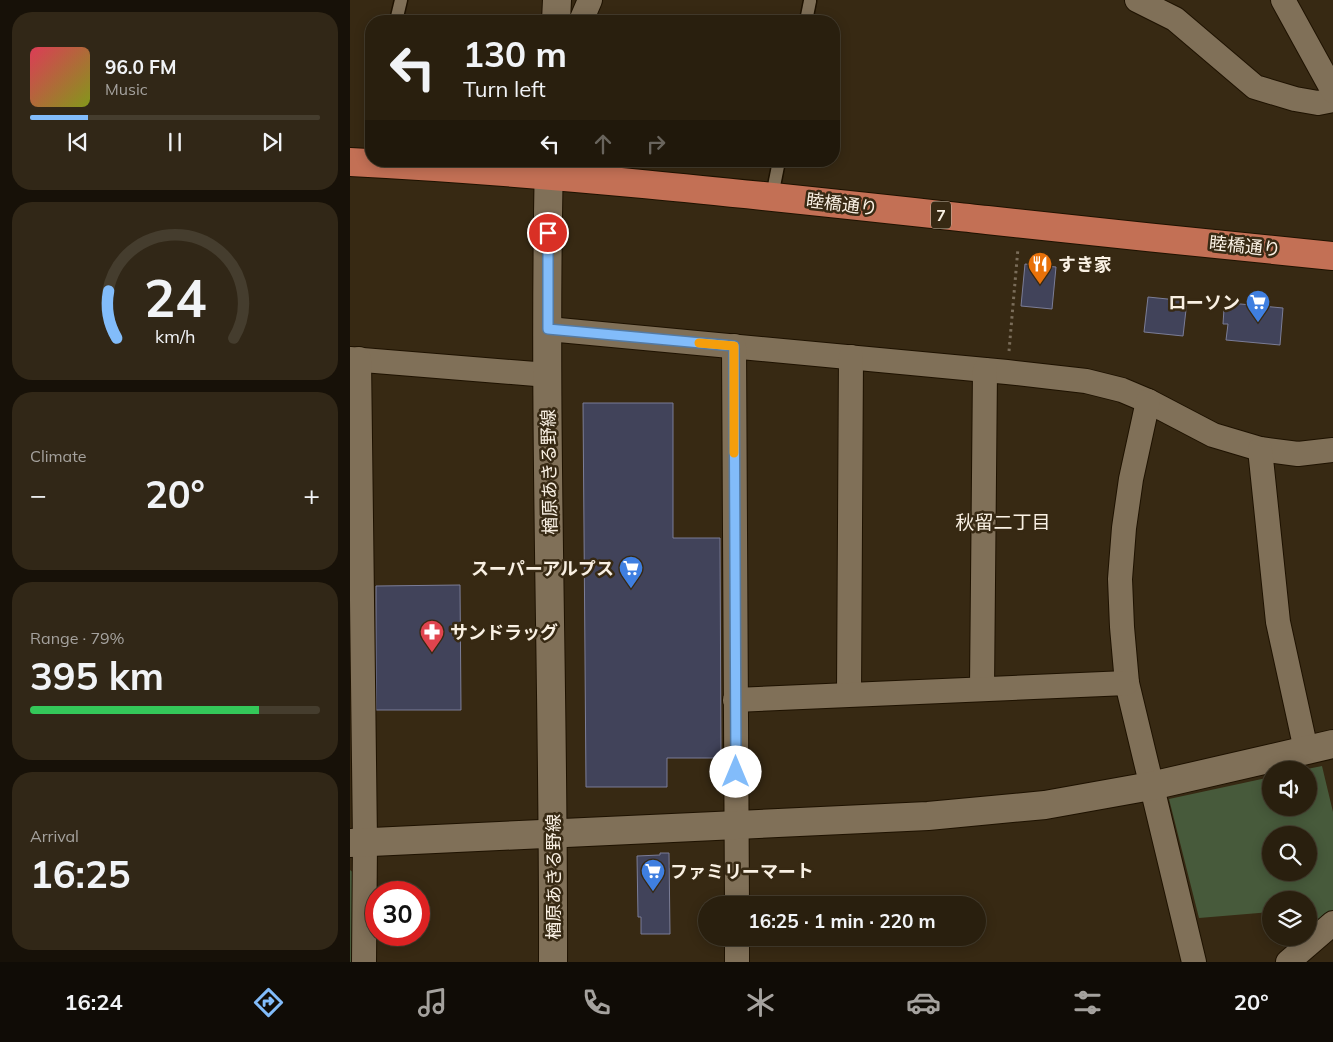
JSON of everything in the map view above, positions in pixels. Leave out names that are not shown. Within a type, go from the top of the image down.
[{"type":"main road","name":"睦橋通り","points":[[518,167],[549,168],[1020,224],[1333,256]]},
{"type":"street","points":[[556,15],[557,0]]},
{"type":"street","points":[[584,15],[590,0]]},
{"type":"street","points":[[1137,0],[1175,19],[1255,87],[1295,99],[1318,102],[1333,100]]},
{"type":"street","points":[[1283,0],[1333,91]]},
{"type":"street","points":[[1302,0],[1314,30],[1316,59]]},
{"type":"street","name":"楢原あきる野線","points":[[549,168],[548,375],[553,962]]},
{"type":"street","points":[[548,329],[1086,380],[1122,390],[1148,401],[1213,435],[1260,449],[1298,454],[1333,450]]},
{"type":"street","points":[[734,346],[736,896]]},
{"type":"street","points":[[849,694],[851,357]]},
{"type":"street","points":[[364,962],[357,842],[354,359],[548,375]]},
{"type":"street","points":[[982,688],[996,371]]},
{"type":"street","points":[[1148,401],[1131,479],[1124,528],[1120,578],[1122,626],[1128,683],[1194,962]]},
{"type":"street","points":[[1260,449],[1278,622],[1306,750]]},
{"type":"street","points":[[735,700],[1128,683]]},
{"type":"street","points":[[357,842],[928,816],[1045,806],[1151,786],[1333,744]]},
{"type":"street","points":[[1288,962],[1333,923]]},
{"type":"street","points":[[737,946],[737,962]]},
{"type":"lane","points":[[397,15],[401,0]]},
{"type":"lane","points":[[807,15],[810,1]]},
{"type":"lane","points":[[772,196],[778,167]]},
{"type":"path","points":[[996,371],[1020,224]]},
{"type":"green space","points":[[1322,766],[1333,812],[1333,912],[1317,925],[1317,891],[1262,891],[1262,913],[1199,918],[1169,799],[1262,779],[1262,816],[1317,816],[1317,767]]},
{"type":"green space","points":[[350,870],[354,873],[355,962],[350,962]]},
{"type":"building","points":[[1025,264],[1056,267],[1052,309],[1021,306]]},
{"type":"building","points":[[1148,297],[1187,301],[1183,336],[1144,332]]},
{"type":"building","points":[[1230,303],[1283,308],[1280,345],[1226,340],[1228,324],[1223,324],[1224,309],[1229,309]]},
{"type":"building","points":[[583,403],[673,403],[673,538],[720,538],[721,758],[667,758],[667,787],[586,787]]},
{"type":"building","points":[[460,585],[461,710],[376,710],[376,586]]},
{"type":"building","points":[[660,853],[669,853],[670,934],[641,934],[641,917],[638,917],[637,856],[660,855]]},
{"type":"slow traffic","points":[[699,343],[734,346],[734,453]]},
{"type":"place","name":"すき家","points":[[1040,285]]},
{"type":"place","name":"ローソン","points":[[1258,323]]},
{"type":"place","name":"スーパーアルプス","points":[[631,589]]},
{"type":"place","name":"サンドラッグ","points":[[432,653]]},
{"type":"place","name":"ファミリーマート","points":[[653,892]]},
{"type":"district","name":"秋留二丁目","points":[[1003,522]]},
{"type":"route","points":[[548,233],[548,329],[734,346],[736,772]]}]
